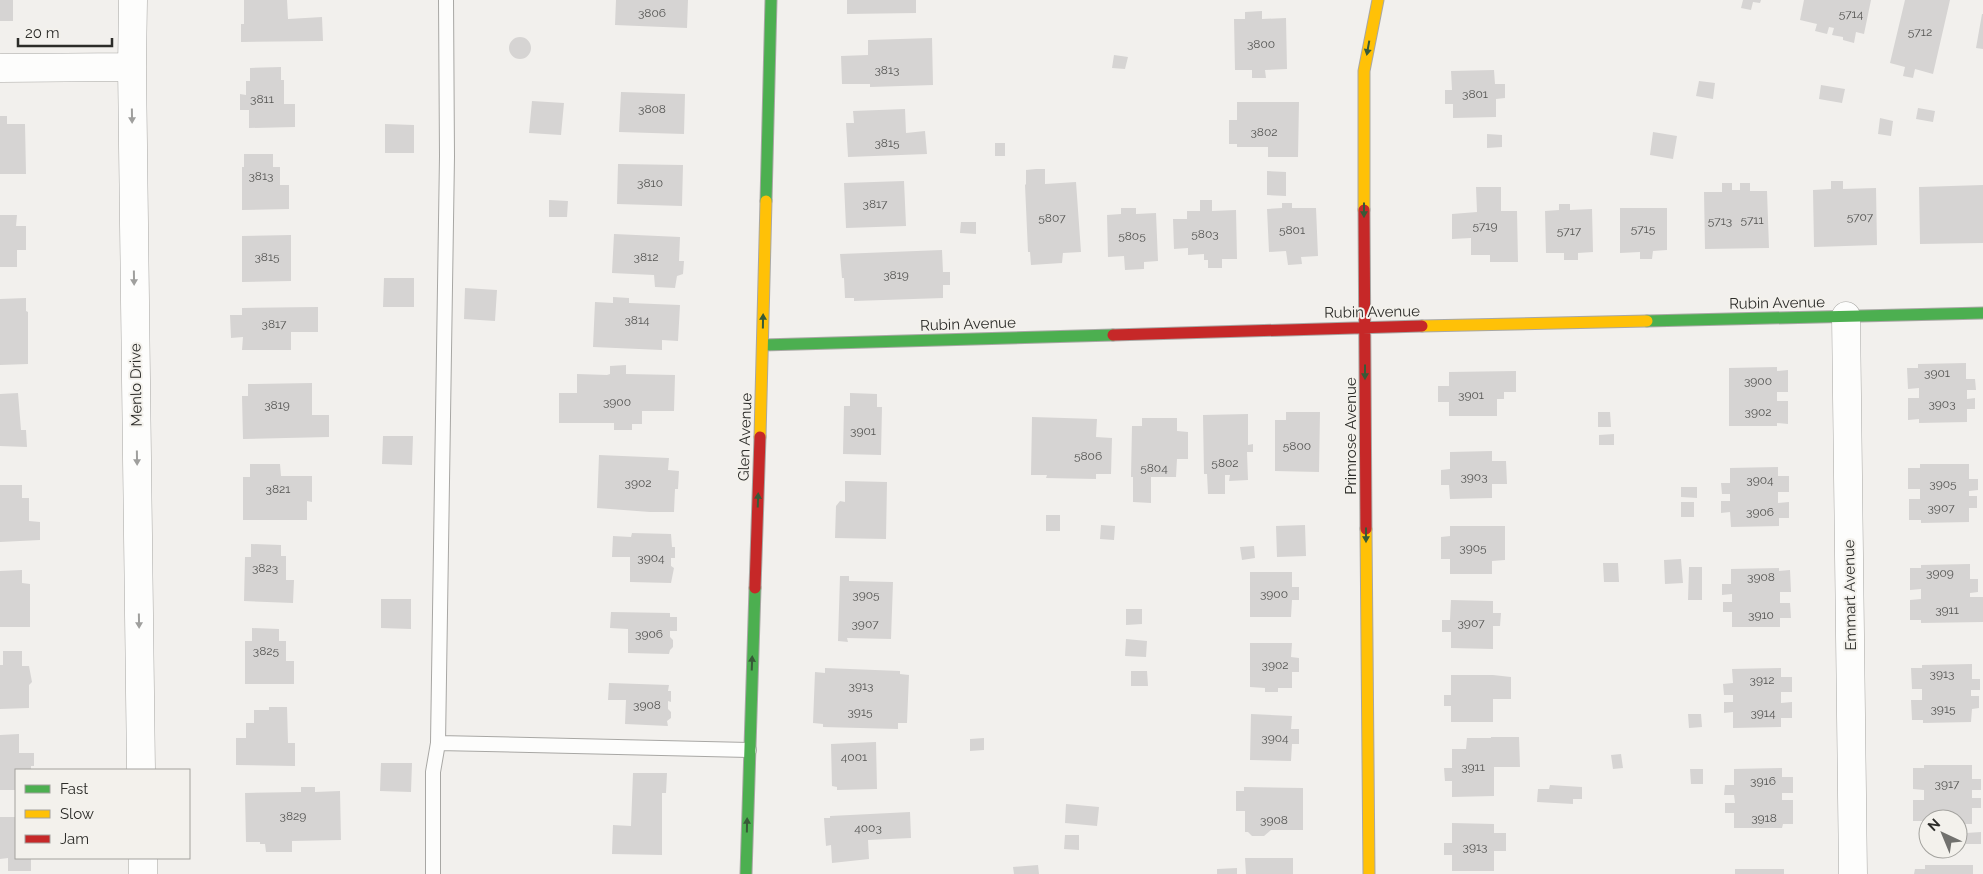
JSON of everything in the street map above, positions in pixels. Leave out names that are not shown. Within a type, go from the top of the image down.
[{"type":"street","name":"Menlo Drive","points":[[133,0],[132,67],[141,769]]},
{"type":"street","name":"Glen Avenue","points":[[746,874],[763,345],[771,0]]},
{"type":"street","name":"Primrose Avenue","points":[[1369,874],[1364,71],[1378,0]]},
{"type":"street","points":[[0,68],[132,67]]},
{"type":"street","name":"Rubin Avenue","points":[[763,345],[1365,327],[1983,313]]},
{"type":"street","name":"Emmart Avenue","points":[[1846,316],[1853,874]]},
{"type":"street","points":[[143,859],[143,874]]},
{"type":"lane","points":[[433,874],[433,772],[438,743],[447,156],[446,0]]},
{"type":"lane","points":[[438,743],[749,750]]},
{"type":"building","points":[[0,0],[13,0],[13,21],[0,21]]},
{"type":"building","points":[[244,0],[287,0],[288,19],[322,17],[323,41],[241,42],[241,24],[244,24]]},
{"type":"building","points":[[616,0],[688,0],[687,28],[615,25]]},
{"type":"building","points":[[847,0],[916,0],[916,13],[847,14]]},
{"type":"building","points":[[1743,0],[1761,0],[1760,3],[1753,2],[1751,10],[1741,8]]},
{"type":"building","points":[[1804,0],[1871,0],[1864,34],[1856,32],[1854,43],[1843,40],[1843,37],[1832,35],[1834,28],[1829,27],[1827,34],[1815,31],[1817,24],[1800,20]]},
{"type":"building","points":[[1905,0],[1950,0],[1933,74],[1915,69],[1913,78],[1903,76],[1905,67],[1890,63]]},
{"type":"building","points":[[1262,11],[1262,19],[1286,18],[1287,69],[1265,70],[1266,78],[1252,78],[1252,70],[1235,70],[1234,19],[1245,19],[1245,12]]},
{"type":"building","points":[[1983,14],[1983,49],[1976,48]]},
{"type":"building","points":[[520,37],[528,40],[531,48],[528,56],[520,59],[512,56],[509,48],[512,40]]},
{"type":"building","points":[[932,38],[933,85],[870,87],[870,84],[842,84],[841,56],[868,55],[868,40]]},
{"type":"building","points":[[1114,55],[1128,57],[1125,69],[1112,68]]},
{"type":"building","points":[[281,67],[281,80],[284,80],[284,104],[295,104],[295,127],[249,128],[249,110],[240,110],[240,94],[246,95],[246,81],[250,81],[250,68]]},
{"type":"building","points":[[1494,70],[1495,84],[1505,84],[1505,98],[1496,99],[1496,117],[1453,118],[1453,104],[1445,104],[1445,90],[1452,90],[1451,71]]},
{"type":"building","points":[[1699,81],[1715,83],[1713,99],[1696,96]]},
{"type":"building","points":[[1821,85],[1845,89],[1842,103],[1819,99]]},
{"type":"building","points":[[621,92],[685,94],[684,134],[619,132]]},
{"type":"building","points":[[532,101],[564,103],[561,135],[529,133]]},
{"type":"building","points":[[1237,102],[1299,102],[1298,157],[1268,157],[1268,147],[1237,147],[1237,144],[1229,144],[1229,120],[1237,120]]},
{"type":"building","points":[[1918,108],[1935,111],[1933,122],[1916,119]]},
{"type":"building","points":[[905,109],[906,133],[925,131],[927,154],[848,157],[846,123],[854,123],[853,111]]},
{"type":"building","points":[[0,116],[7,116],[7,124],[25,124],[26,174],[0,174]]},
{"type":"building","points":[[1880,118],[1893,121],[1891,136],[1878,134]]},
{"type":"building","points":[[385,124],[414,125],[414,153],[385,153]]},
{"type":"building","points":[[1653,132],[1677,136],[1673,159],[1650,155]]},
{"type":"building","points":[[1487,134],[1502,135],[1502,147],[1487,148]]},
{"type":"building","points":[[995,143],[1005,143],[1005,156],[995,156]]},
{"type":"building","points":[[244,154],[273,154],[273,167],[280,167],[280,185],[289,185],[289,209],[242,210],[242,167],[244,167]]},
{"type":"building","points":[[618,164],[683,165],[682,206],[617,204]]},
{"type":"building","points":[[1045,169],[1045,184],[1076,182],[1081,252],[1063,253],[1062,263],[1031,265],[1030,252],[1028,252],[1025,185],[1026,170]]},
{"type":"building","points":[[1267,171],[1286,172],[1286,196],[1267,195]]},
{"type":"building","points":[[904,181],[906,226],[846,228],[844,183]]},
{"type":"building","points":[[1831,181],[1843,181],[1843,189],[1876,188],[1877,245],[1814,247],[1813,190],[1831,189]]},
{"type":"building","points":[[1722,183],[1732,183],[1732,190],[1740,190],[1740,183],[1750,183],[1750,191],[1767,191],[1769,248],[1705,249],[1704,192],[1722,192]]},
{"type":"building","points":[[1983,185],[1983,243],[1920,244],[1919,187]]},
{"type":"building","points":[[1476,187],[1501,187],[1501,211],[1517,211],[1518,262],[1490,262],[1490,255],[1471,255],[1471,238],[1452,239],[1452,214],[1477,212]]},
{"type":"building","points":[[549,200],[568,201],[567,217],[549,217]]},
{"type":"building","points":[[1200,200],[1212,200],[1212,211],[1236,210],[1237,259],[1222,259],[1222,268],[1208,268],[1208,260],[1204,260],[1204,254],[1188,255],[1188,248],[1174,249],[1173,219],[1187,219],[1187,211],[1200,211]]},
{"type":"building","points":[[1282,203],[1292,203],[1292,208],[1316,208],[1318,256],[1301,257],[1302,264],[1288,265],[1286,251],[1269,252],[1267,209],[1282,208]]},
{"type":"building","points":[[1559,204],[1570,204],[1570,210],[1592,209],[1593,252],[1578,253],[1578,260],[1564,260],[1564,253],[1546,253],[1545,211],[1559,210]]},
{"type":"building","points":[[1121,208],[1136,208],[1136,214],[1156,213],[1158,261],[1144,262],[1144,269],[1125,270],[1124,256],[1108,257],[1107,215],[1121,214]]},
{"type":"building","points":[[1620,208],[1667,208],[1667,250],[1653,251],[1652,259],[1640,259],[1640,252],[1620,253]]},
{"type":"building","points":[[0,215],[17,215],[16,226],[26,226],[26,250],[17,250],[17,267],[0,267]]},
{"type":"building","points":[[961,222],[976,222],[976,234],[960,233]]},
{"type":"building","points":[[614,234],[680,237],[679,261],[684,261],[683,274],[677,276],[675,288],[655,287],[654,275],[612,273]]},
{"type":"building","points":[[291,235],[291,281],[242,282],[242,236]]},
{"type":"building","points":[[942,250],[943,272],[950,272],[950,285],[943,285],[943,298],[854,301],[854,298],[845,298],[840,254]]},
{"type":"building","points":[[384,278],[414,278],[414,307],[383,307]]},
{"type":"building","points":[[465,288],[497,290],[495,321],[464,319]]},
{"type":"building","points":[[613,297],[629,298],[629,303],[680,305],[678,341],[662,340],[662,350],[593,347],[595,302],[613,303]]},
{"type":"building","points":[[26,298],[26,311],[28,312],[28,364],[0,365],[0,299]]},
{"type":"building","points":[[318,307],[318,332],[291,332],[291,350],[242,350],[243,337],[231,338],[230,315],[242,315],[242,308]]},
{"type":"building","points":[[1966,363],[1966,379],[1975,379],[1976,390],[1967,390],[1967,399],[1975,398],[1975,409],[1967,409],[1967,422],[1919,423],[1919,419],[1908,420],[1908,398],[1919,398],[1919,388],[1908,389],[1907,368],[1918,368],[1918,364]]},
{"type":"building","points":[[626,365],[626,374],[675,375],[674,411],[642,411],[642,424],[632,424],[632,430],[614,430],[614,423],[559,423],[559,393],[577,393],[577,374],[607,375],[610,374],[610,366]]},
{"type":"building","points":[[1777,367],[1777,371],[1788,370],[1788,392],[1777,392],[1777,401],[1788,401],[1788,424],[1777,423],[1777,426],[1729,426],[1729,368]]},
{"type":"building","points":[[1516,371],[1516,392],[1504,392],[1504,399],[1497,399],[1497,416],[1449,416],[1449,402],[1438,402],[1438,386],[1449,386],[1449,372]]},
{"type":"building","points":[[312,383],[312,415],[329,415],[329,437],[243,439],[242,396],[248,396],[248,384]]},
{"type":"building","points":[[18,393],[21,430],[26,430],[27,447],[0,446],[0,394]]},
{"type":"building","points":[[850,393],[877,394],[877,407],[882,407],[881,455],[843,454],[844,406],[850,406]]},
{"type":"building","points":[[1286,412],[1320,412],[1319,472],[1275,471],[1275,420],[1286,420]]},
{"type":"building","points":[[1598,412],[1610,412],[1611,427],[1598,427]]},
{"type":"building","points":[[1248,414],[1248,445],[1253,444],[1253,452],[1247,452],[1248,480],[1229,481],[1230,475],[1225,475],[1225,494],[1208,494],[1207,474],[1204,474],[1203,415]]},
{"type":"building","points":[[1032,417],[1097,419],[1096,437],[1112,438],[1111,474],[1096,474],[1096,479],[1046,478],[1047,475],[1031,475]]},
{"type":"building","points":[[1142,418],[1177,418],[1177,431],[1188,432],[1188,459],[1177,459],[1176,477],[1151,477],[1151,503],[1133,502],[1133,477],[1131,477],[1132,426],[1142,426]]},
{"type":"building","points":[[1614,434],[1614,445],[1599,445],[1599,435]]},
{"type":"building","points":[[383,436],[413,436],[412,465],[382,464]]},
{"type":"building","points":[[1492,451],[1492,461],[1506,461],[1507,484],[1492,484],[1492,498],[1450,499],[1449,485],[1441,485],[1441,470],[1450,469],[1450,452]]},
{"type":"building","points":[[599,455],[669,458],[668,470],[679,471],[678,489],[675,489],[674,512],[597,508]]},
{"type":"building","points":[[250,464],[280,464],[281,476],[312,476],[312,502],[307,501],[307,520],[243,520],[243,477],[250,477]]},
{"type":"building","points":[[1920,464],[1969,464],[1969,479],[1978,479],[1978,490],[1969,491],[1969,496],[1977,496],[1977,508],[1969,508],[1969,522],[1921,523],[1921,520],[1909,520],[1909,499],[1920,499],[1920,489],[1908,489],[1908,468],[1920,468]]},
{"type":"building","points":[[1778,467],[1778,476],[1789,476],[1789,492],[1778,492],[1778,503],[1789,502],[1789,518],[1779,518],[1779,526],[1731,527],[1730,512],[1721,513],[1721,501],[1730,501],[1730,494],[1722,494],[1721,483],[1730,483],[1730,468]]},
{"type":"building","points":[[845,481],[887,482],[886,539],[835,538],[836,506],[840,501],[845,502]]},
{"type":"building","points":[[0,485],[22,485],[22,498],[29,498],[29,521],[40,522],[40,540],[0,542]]},
{"type":"building","points":[[1681,487],[1697,487],[1697,498],[1681,497]]},
{"type":"building","points":[[1681,502],[1694,502],[1694,517],[1681,517]]},
{"type":"building","points":[[1046,515],[1060,515],[1060,531],[1046,531]]},
{"type":"building","points":[[1101,525],[1115,526],[1114,540],[1100,539]]},
{"type":"building","points":[[1305,525],[1306,556],[1277,557],[1276,526]]},
{"type":"building","points":[[1450,526],[1505,526],[1505,560],[1492,561],[1492,574],[1450,574],[1450,559],[1441,559],[1441,537],[1450,536]]},
{"type":"building","points":[[632,533],[671,534],[672,547],[675,547],[675,558],[671,558],[671,566],[674,568],[671,583],[630,582],[630,557],[612,557],[613,536],[631,537]]},
{"type":"building","points":[[251,544],[281,545],[281,556],[286,556],[286,580],[294,580],[293,603],[244,601],[245,557],[251,557]]},
{"type":"building","points":[[1254,546],[1255,558],[1242,560],[1240,547]]},
{"type":"building","points":[[1681,559],[1683,583],[1665,584],[1664,560]]},
{"type":"building","points":[[1603,563],[1618,563],[1619,582],[1604,582]]},
{"type":"building","points":[[1970,564],[1970,579],[1978,579],[1978,592],[1970,593],[1970,597],[1983,597],[1983,622],[1921,623],[1921,620],[1910,620],[1910,600],[1921,599],[1921,589],[1910,590],[1910,568],[1921,568],[1921,565]]},
{"type":"building","points":[[1689,567],[1702,567],[1702,600],[1688,600]]},
{"type":"building","points":[[1779,568],[1779,571],[1790,570],[1791,592],[1780,592],[1780,603],[1790,603],[1791,618],[1780,618],[1780,627],[1732,627],[1732,612],[1723,612],[1723,602],[1732,602],[1732,594],[1722,595],[1722,584],[1731,584],[1731,569]]},
{"type":"building","points":[[22,570],[22,583],[30,584],[30,627],[0,627],[0,571]]},
{"type":"building","points":[[1250,572],[1292,572],[1292,587],[1299,587],[1299,600],[1292,600],[1291,617],[1250,617]]},
{"type":"building","points":[[840,576],[849,576],[849,581],[893,582],[891,639],[847,638],[848,642],[838,641]]},
{"type":"building","points":[[381,599],[411,599],[411,629],[381,628]]},
{"type":"building","points":[[1451,600],[1493,601],[1493,613],[1501,613],[1500,626],[1493,626],[1493,649],[1451,648],[1451,632],[1442,632],[1442,620],[1450,620]]},
{"type":"building","points":[[1126,609],[1142,609],[1142,624],[1126,625]]},
{"type":"building","points":[[611,612],[670,613],[670,617],[677,617],[677,631],[670,631],[673,647],[669,654],[628,653],[628,629],[610,628]]},
{"type":"building","points":[[252,628],[279,629],[279,641],[286,641],[286,661],[294,661],[294,684],[245,684],[245,641],[252,641]]},
{"type":"building","points":[[1126,639],[1147,641],[1146,657],[1125,656]]},
{"type":"building","points":[[1250,643],[1292,643],[1291,657],[1299,658],[1299,672],[1292,672],[1292,688],[1278,688],[1278,692],[1265,692],[1265,688],[1250,687]]},
{"type":"building","points":[[3,651],[22,651],[22,666],[29,666],[32,682],[29,685],[29,708],[0,709],[0,665],[3,665]]},
{"type":"building","points":[[1972,664],[1972,679],[1980,679],[1980,690],[1971,690],[1971,696],[1979,696],[1979,708],[1972,709],[1971,722],[1923,723],[1923,720],[1912,720],[1911,700],[1922,700],[1922,689],[1912,689],[1911,668],[1922,668],[1922,665]]},
{"type":"building","points":[[825,668],[900,671],[900,674],[909,675],[907,723],[898,723],[898,729],[823,727],[823,724],[813,723],[815,672],[825,673]]},
{"type":"building","points":[[1781,668],[1781,677],[1792,677],[1792,692],[1781,692],[1781,703],[1792,702],[1792,718],[1781,718],[1781,727],[1733,728],[1733,712],[1724,713],[1724,702],[1733,702],[1733,695],[1724,695],[1723,684],[1733,683],[1732,669]]},
{"type":"building","points":[[1131,671],[1147,671],[1148,686],[1131,686]]},
{"type":"building","points":[[1451,675],[1511,677],[1511,699],[1493,699],[1493,722],[1451,722],[1451,706],[1444,706],[1444,695],[1451,695]]},
{"type":"building","points":[[609,683],[669,685],[668,691],[671,691],[671,702],[668,701],[668,709],[671,712],[671,718],[667,721],[668,726],[625,724],[626,700],[608,700]]},
{"type":"building","points":[[269,707],[287,707],[288,743],[295,743],[295,766],[236,765],[236,738],[246,738],[246,723],[254,723],[254,710],[269,710]]},
{"type":"building","points":[[1251,714],[1292,716],[1291,729],[1299,729],[1299,744],[1292,744],[1291,761],[1250,760]]},
{"type":"building","points":[[1688,714],[1701,714],[1702,727],[1689,728]]},
{"type":"building","points":[[19,734],[19,753],[34,753],[34,766],[31,766],[31,769],[15,769],[15,790],[0,790],[0,735]]},
{"type":"building","points":[[1519,737],[1520,767],[1494,767],[1494,796],[1452,797],[1452,781],[1445,781],[1444,768],[1452,768],[1452,749],[1466,749],[1467,738]]},
{"type":"building","points":[[984,738],[984,750],[970,751],[970,739]]},
{"type":"building","points":[[876,742],[877,789],[837,790],[837,787],[832,786],[831,744]]},
{"type":"building","points":[[1621,754],[1623,768],[1613,769],[1611,755]]},
{"type":"building","points":[[381,763],[412,763],[411,792],[380,791]]},
{"type":"building","points":[[1924,765],[1972,765],[1972,779],[1981,779],[1981,790],[1972,790],[1972,798],[1981,798],[1981,808],[1972,808],[1972,824],[1968,824],[1968,809],[1918,809],[1918,821],[1913,821],[1913,800],[1924,800],[1924,790],[1913,789],[1913,768],[1924,768]]},
{"type":"building","points":[[1782,768],[1782,777],[1793,777],[1793,793],[1782,793],[1782,800],[1793,800],[1793,824],[1783,824],[1782,828],[1734,828],[1734,813],[1725,813],[1725,803],[1735,803],[1734,795],[1724,795],[1725,785],[1734,785],[1734,769]]},
{"type":"building","points":[[1690,769],[1703,769],[1703,784],[1691,784]]},
{"type":"building","points":[[633,773],[667,773],[666,793],[662,793],[662,855],[612,854],[613,825],[631,826]]},
{"type":"building","points":[[1550,785],[1582,787],[1582,799],[1573,799],[1573,804],[1537,802],[1538,789],[1549,789]]},
{"type":"building","points":[[301,787],[315,787],[315,792],[340,791],[341,840],[292,841],[292,852],[266,852],[265,844],[246,842],[245,793],[301,792]]},
{"type":"building","points":[[1244,787],[1303,788],[1303,830],[1271,830],[1264,836],[1252,836],[1245,832],[1245,811],[1236,811],[1236,791],[1244,791]]},
{"type":"building","points":[[1066,804],[1099,807],[1097,826],[1065,823]]},
{"type":"building","points":[[910,812],[911,838],[868,840],[869,859],[832,863],[831,845],[826,846],[824,818],[830,818],[830,816]]},
{"type":"building","points":[[0,817],[15,817],[15,859],[31,859],[31,871],[8,871],[8,858],[0,859]]},
{"type":"building","points":[[1452,823],[1494,824],[1494,833],[1506,833],[1506,851],[1494,851],[1494,871],[1452,871],[1452,855],[1444,855],[1444,843],[1452,843]]},
{"type":"building","points":[[1981,832],[1981,844],[1968,844],[1968,833]]},
{"type":"building","points":[[1065,835],[1079,835],[1079,850],[1064,849]]},
{"type":"building","points":[[1245,858],[1293,858],[1293,874],[1246,874]]},
{"type":"building","points":[[1038,865],[1039,874],[1014,874],[1013,867]]},
{"type":"building","points":[[1925,865],[1973,865],[1973,874],[1914,874],[1915,869],[1925,869]]},
{"type":"building","points":[[1237,868],[1237,874],[1217,874],[1217,869]]},
{"type":"building","points":[[1735,869],[1784,869],[1784,874],[1735,874]]},
{"type":"traffic: fast","points":[[766,201],[771,0]]},
{"type":"traffic: fast","points":[[1647,321],[1983,313]]},
{"type":"traffic: fast","points":[[763,345],[1113,335]]},
{"type":"traffic: fast","points":[[746,874],[755,588]]},
{"type":"traffic: slow","points":[[1364,210],[1364,71],[1378,0]]},
{"type":"traffic: slow","points":[[760,437],[766,201]]},
{"type":"traffic: slow","points":[[1422,326],[1647,321]]},
{"type":"traffic: slow","points":[[1366,529],[1369,874]]},
{"type":"traffic: jam","points":[[1364,210],[1366,529]]},
{"type":"traffic: jam","points":[[1113,335],[1422,326]]},
{"type":"traffic: jam","points":[[755,588],[760,437]]}]
